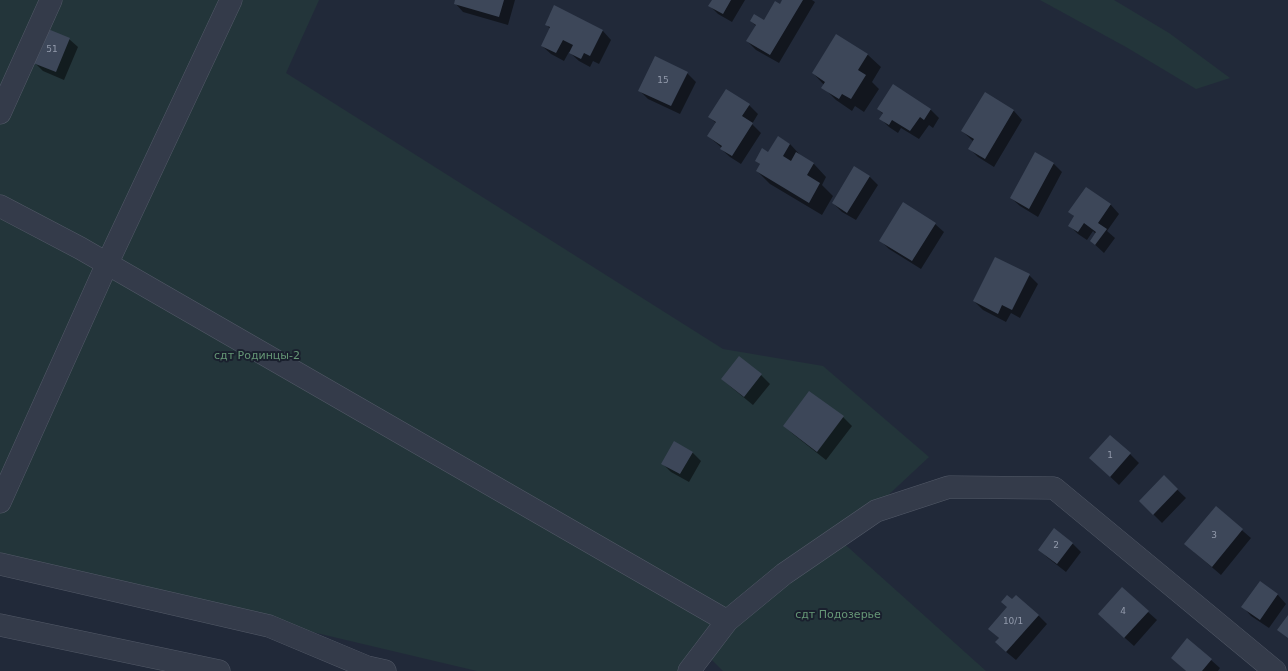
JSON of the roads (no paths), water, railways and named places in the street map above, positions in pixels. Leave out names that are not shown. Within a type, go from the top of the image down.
[{"type":"street","points":[[0,113],[52,0]]},
{"type":"street","points":[[0,502],[107,264],[231,0]]},
{"type":"street","points":[[0,206],[107,264],[727,621]]},
{"type":"street","points":[[688,671],[727,621],[784,574],[876,511],[949,487],[1054,488],[1275,671]]},
{"type":"street","points":[[0,564],[269,626],[367,667],[385,671]]},
{"type":"street","points":[[0,625],[219,671]]},
{"type":"park label","name":"сдт Родинцы-2","points":[[257,356]]},
{"type":"park label","name":"сдт Подозерье","points":[[838,615]]}]
